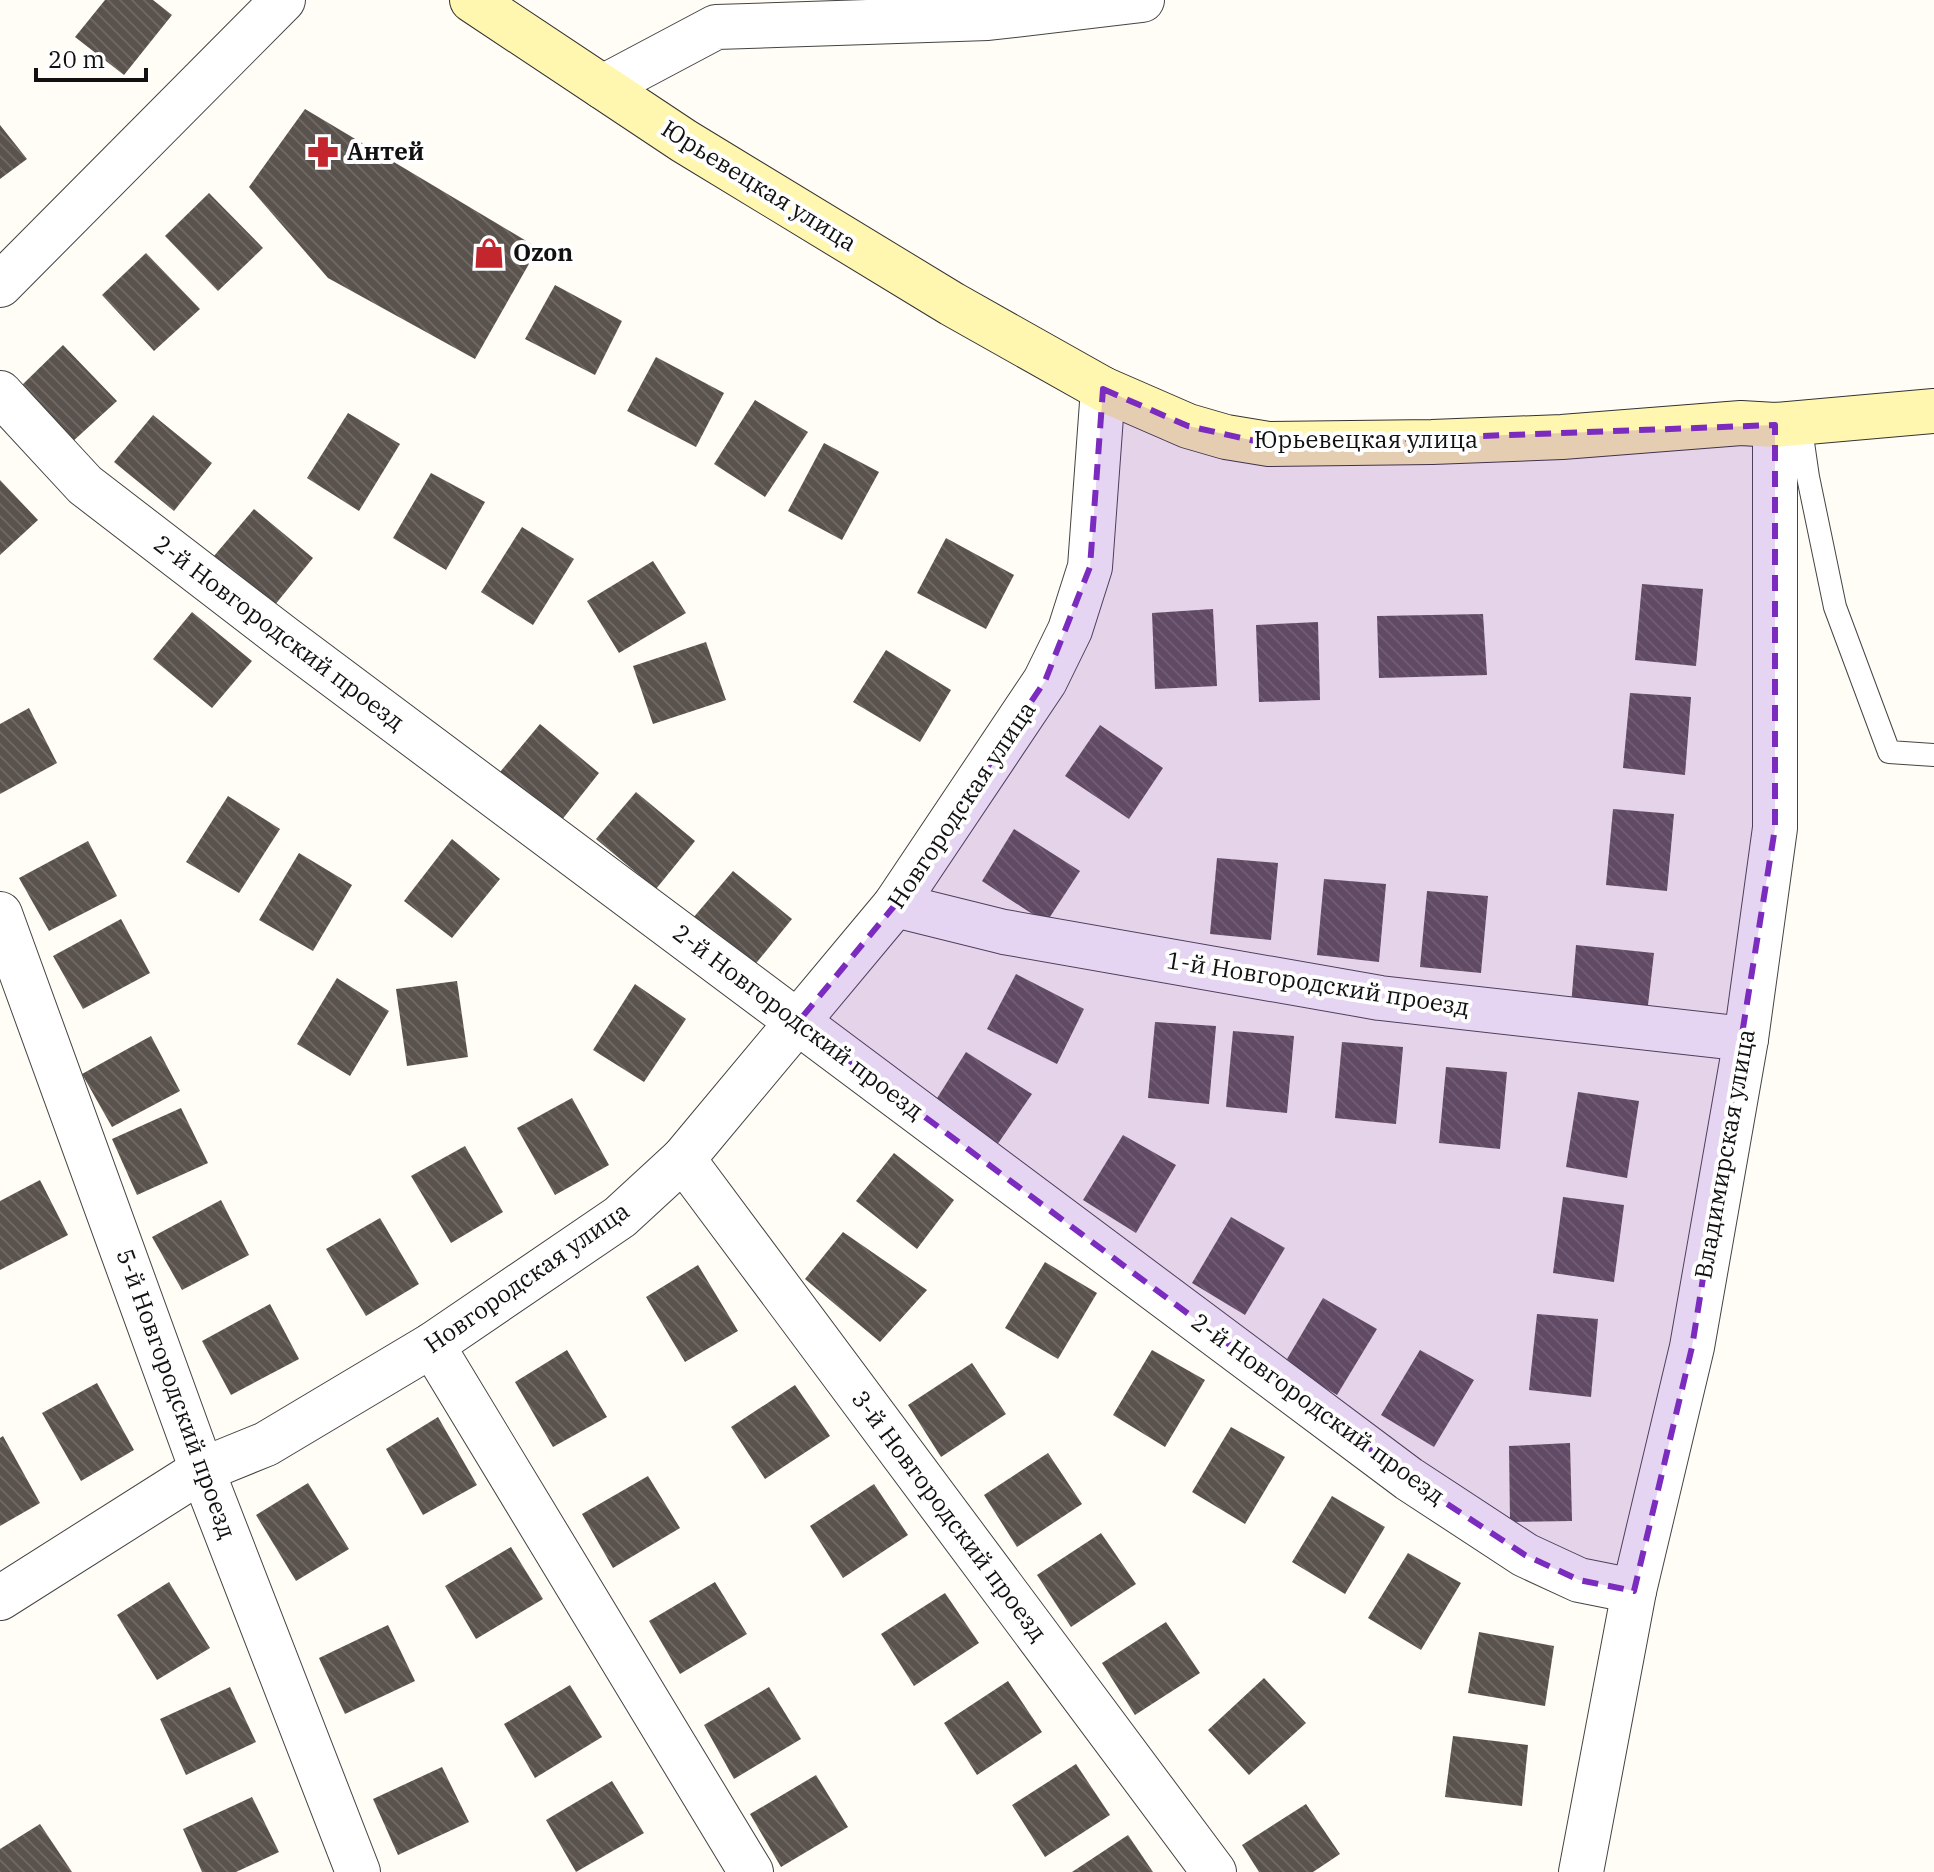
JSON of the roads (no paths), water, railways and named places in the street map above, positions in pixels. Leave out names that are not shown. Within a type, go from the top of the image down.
[{"type":"main road","name":"Юрьевецкая улица","points":[[472,0],[684,141],[952,304],[1103,389],[1188,426],[1226,437],[1269,444],[1432,442],[1562,437],[1934,411]]},
{"type":"street","points":[[0,285],[283,0]]},
{"type":"street","points":[[603,87],[716,27],[988,18],[1142,0]]},
{"type":"street","name":"Новгородская улица","points":[[0,1598],[202,1470],[266,1444],[432,1345],[620,1217],[683,1159],[895,905],[1045,681],[1070,630],[1090,567],[1103,389]]},
{"type":"street","name":"2-й Новгородский проезд","points":[[0,393],[85,485],[284,638],[1409,1479],[1525,1555],[1579,1580],[1634,1591]]},
{"type":"street","name":"Владимирская улица","points":[[1581,1872],[1634,1591],[1692,1347],[1746,1039],[1775,828],[1788,423]]},
{"type":"street","name":"1-й Новгородский проезд","points":[[895,905],[1004,932],[1380,998],[1746,1039]]},
{"type":"street","name":"5-й Новгородский проезд","points":[[0,914],[11,982],[358,1872]]},
{"type":"street","name":"3-й Новгородский проезд","points":[[683,1159],[1214,1872]]},
{"type":"street","points":[[432,1345],[751,1872]]},
{"type":"lane","points":[[1788,423],[1808,477],[1835,607],[1889,752],[1934,755]]},
{"type":"place","name":"Антей","points":[[323,152]]},
{"type":"place","name":"Ozon","points":[[489,253]]}]
